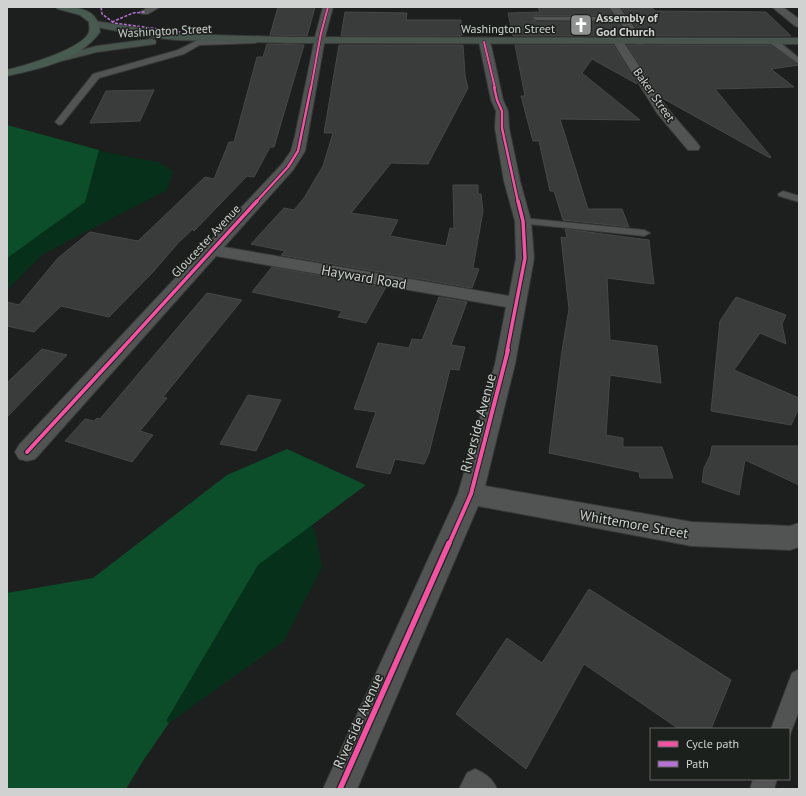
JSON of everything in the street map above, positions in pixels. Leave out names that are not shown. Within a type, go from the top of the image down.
[{"type":"highway","points":[[7,73],[44,63],[79,47],[89,39],[94,32],[95,24],[86,11],[61,7]]},
{"type":"main road","name":"Washington Street","points":[[95,24],[149,34],[176,37],[320,41],[799,41]]},
{"type":"main road","name":"Washington Street","points":[[44,63],[106,47],[151,42],[201,42]]},
{"type":"street","points":[[145,12],[155,7]]},
{"type":"street","name":"Gloucester Avenue","points":[[27,452],[288,167],[298,151],[328,7]]},
{"type":"street","points":[[614,7],[640,42]]},
{"type":"street","points":[[777,7],[799,24]]},
{"type":"street","name":"Washington Street","points":[[201,42],[288,40]]},
{"type":"street","name":"Riverside Avenue","points":[[340,789],[471,494],[505,364],[525,258],[523,221],[502,128],[502,111],[497,100],[486,45],[484,42]]},
{"type":"street","name":"Baker Street","points":[[618,42],[662,110],[693,147]]},
{"type":"street","name":"Hayward Road","points":[[211,250],[516,303]]},
{"type":"street","name":"Whittemore Street","points":[[471,494],[692,534],[790,538],[799,536]]},
{"type":"lane","points":[[536,18],[622,18]]},
{"type":"lane","points":[[773,41],[799,62]]},
{"type":"lane","points":[[59,122],[96,76],[181,52],[201,42]]},
{"type":"lane","points":[[783,194],[799,199]]},
{"type":"lane","points":[[523,221],[644,233]]},
{"type":"lane","points":[[782,728],[799,680]]},
{"type":"lane","points":[[471,789],[475,782],[485,789]]},
{"type":"shaded area","points":[[7,125],[99,150],[85,202],[7,258]]},
{"type":"shaded area","points":[[7,128],[109,153],[158,162],[173,171],[167,190],[43,254],[7,290]]},
{"type":"shaded area","points":[[287,449],[366,485],[258,565],[166,721],[169,723],[126,789],[7,789],[7,593],[93,578],[227,475]]},
{"type":"shaded area","points":[[302,505],[315,531],[322,567],[284,641],[169,723],[87,685],[7,702],[7,591],[122,609]]},
{"type":"building","points":[[278,7],[315,7],[307,36],[270,35]]},
{"type":"building","points":[[538,7],[608,7],[613,16],[534,16],[532,18],[536,22],[618,22],[628,36],[513,36],[508,13],[540,12]]},
{"type":"building","points":[[621,7],[651,7],[655,11],[766,12],[791,36],[643,36]]},
{"type":"building","points":[[345,12],[407,13],[406,20],[461,20],[462,36],[341,36]]},
{"type":"building","points":[[267,44],[304,45],[274,147],[270,147],[254,177],[247,176],[194,231],[193,229],[179,242],[153,272],[109,317],[61,306],[34,332],[7,326],[7,302],[19,305],[58,258],[90,232],[138,241],[205,177],[214,179],[229,142],[234,142],[257,57],[263,57]]},
{"type":"building","points":[[339,45],[463,45],[465,75],[468,88],[428,164],[391,163],[351,213],[398,220],[390,236],[446,246],[450,228],[454,229],[453,185],[478,185],[478,194],[481,194],[483,211],[473,268],[479,269],[472,288],[281,255],[285,251],[251,244],[284,208],[294,210],[304,198],[323,166],[333,133],[324,133]]},
{"type":"building","points":[[515,45],[613,45],[637,84],[592,59],[582,73],[640,120],[560,119],[588,209],[622,209],[629,227],[563,220],[554,191],[550,191],[539,141],[533,141],[521,96],[525,96]]},
{"type":"building","points":[[627,45],[771,45],[799,65],[771,69],[794,87],[715,89],[771,157],[770,158],[662,98]]},
{"type":"building","points":[[154,90],[140,121],[90,123],[106,91]]},
{"type":"building","points":[[565,229],[649,240],[654,284],[607,278],[610,340],[657,346],[661,383],[610,375],[606,435],[623,438],[623,447],[662,447],[673,478],[640,478],[639,472],[549,453],[569,309],[561,237],[567,238]]},
{"type":"building","points":[[272,267],[386,287],[366,323],[338,317],[342,311],[252,292]]},
{"type":"building","points":[[207,293],[242,300],[163,397],[167,398],[140,431],[153,435],[132,462],[65,441],[85,419],[94,421],[97,418],[100,419]]},
{"type":"building","points":[[439,297],[467,302],[451,345],[465,347],[459,370],[450,369],[429,453],[424,464],[395,459],[390,474],[356,467],[376,412],[354,409],[378,343],[409,348],[412,339],[422,340]]},
{"type":"building","points":[[736,297],[786,315],[782,324],[786,344],[760,333],[734,370],[799,398],[799,408],[791,425],[711,411],[720,321]]},
{"type":"building","points":[[42,349],[67,355],[7,417],[7,383]]},
{"type":"building","points":[[248,395],[281,400],[256,451],[220,444]]},
{"type":"building","points":[[712,446],[799,446],[799,485],[745,460],[739,495],[702,482],[704,468],[710,456]]},
{"type":"building","points":[[589,589],[731,680],[711,728],[678,728],[584,664],[526,769],[456,714],[507,638],[542,663]]},
{"type":"marked path","points":[[97,7],[101,7],[102,14],[114,23],[181,32]]},
{"type":"marked path","points":[[112,22],[133,13],[145,12]]},
{"type":"cycle path","points":[[27,452],[288,167],[298,151],[302,136],[321,33],[328,7]]},
{"type":"cycle path","points":[[340,789],[471,494],[505,364],[525,258],[523,221],[512,181],[502,128],[502,111],[497,100],[486,45],[484,42]]},
{"type":"place","name":"Assembly of God Church","points":[[581,25]]}]
